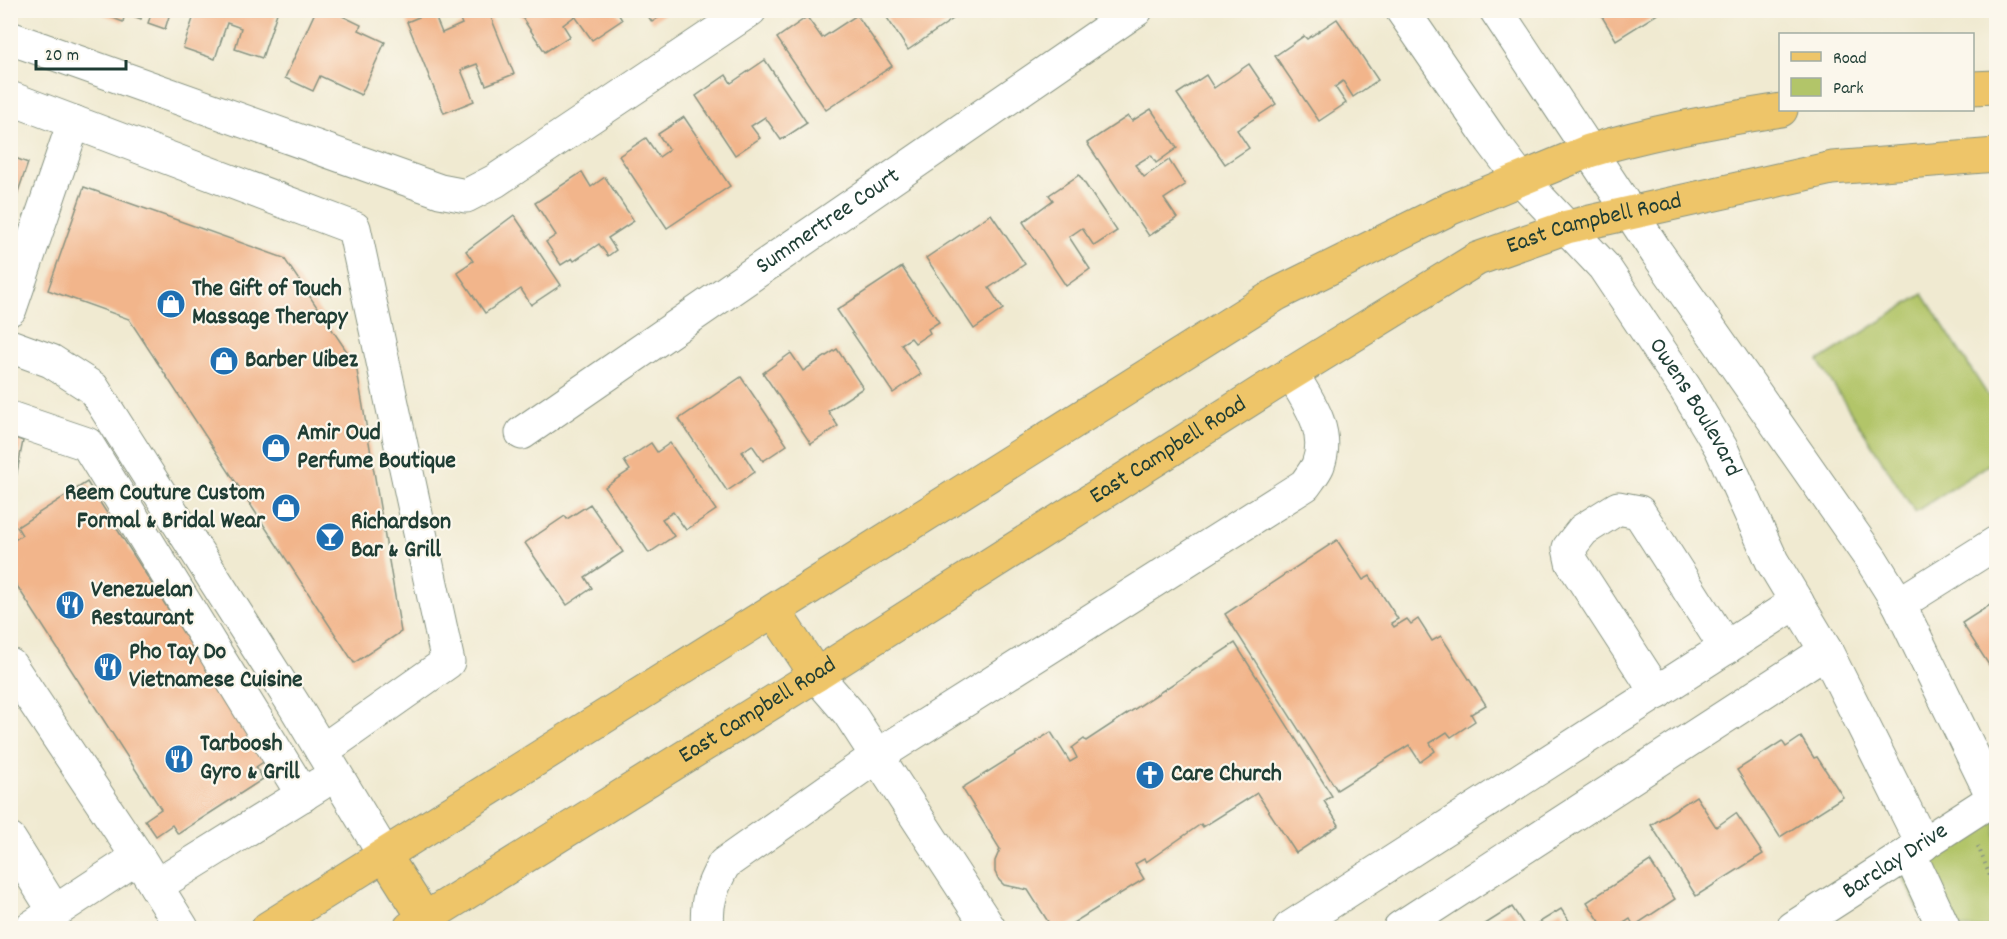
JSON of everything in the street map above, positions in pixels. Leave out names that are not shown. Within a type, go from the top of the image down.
[{"type":"main road","points":[[1974,88],[1996,87]]},
{"type":"main road","points":[[268,928],[1277,294],[1451,208],[1589,151],[1667,132],[1779,110]]},
{"type":"main road","name":"East Campbell Road","points":[[422,925],[1291,373],[1477,259],[1567,227],[1832,168],[1996,155]]},
{"type":"main road","points":[[774,611],[816,675]]},
{"type":"main road","points":[[385,856],[422,925]]},
{"type":"street","points":[[10,38],[440,191],[466,196],[495,181],[750,10]]},
{"type":"street","name":"Summertree Court","points":[[522,434],[1136,10]]},
{"type":"street","name":"Owens Boulevard","points":[[1402,10],[1520,178],[1604,267],[1685,388],[1720,448],[1773,561],[1826,651],[1916,849],[1944,928]]},
{"type":"street","points":[[1496,10],[1631,213],[1870,558],[1899,604],[1995,798]]},
{"type":"street","points":[[10,98],[354,228],[448,662],[329,763],[303,795],[156,886]]},
{"type":"street","points":[[10,309],[74,122]]},
{"type":"street","points":[[10,346],[51,361],[93,388],[385,856]]},
{"type":"street","points":[[708,928],[711,887],[724,864],[877,756],[1305,485],[1318,466],[1323,442],[1317,417],[1291,373]]},
{"type":"street","points":[[10,418],[87,444],[303,795]]},
{"type":"street","points":[[1657,693],[1572,562],[1569,548],[1583,530],[1618,508],[1639,512],[1726,648]]},
{"type":"street","points":[[1899,604],[1996,543]]},
{"type":"street","points":[[1290,928],[1797,602]]},
{"type":"street","points":[[1400,928],[1826,651]]},
{"type":"street","points":[[10,665],[138,856],[182,928]]},
{"type":"street","points":[[816,675],[849,714],[988,928]]},
{"type":"street","name":"Barclay Drive","points":[[1794,928],[1995,798]]},
{"type":"street","points":[[10,840],[42,920],[138,856]]},
{"type":"path","points":[[1963,819],[1987,866],[1996,911]]},
{"type":"green space","points":[[1923,294],[1996,408],[1996,460],[1915,512],[1818,361]]},
{"type":"green space","points":[[1996,815],[1996,928],[1928,928],[1902,875]]},
{"type":"building","points":[[92,10],[143,10],[141,19],[125,13],[123,22]]},
{"type":"building","points":[[147,10],[171,10],[165,29],[148,23],[152,12]]},
{"type":"building","points":[[196,10],[278,10],[262,58],[235,49],[241,28],[227,23],[215,59],[183,48]]},
{"type":"building","points":[[316,10],[330,10],[361,25],[359,30],[385,42],[361,95],[320,76],[313,91],[285,78]]},
{"type":"building","points":[[456,10],[488,10],[514,74],[486,85],[477,64],[461,70],[474,101],[444,113],[407,22],[433,11],[442,33],[462,24]]},
{"type":"building","points":[[517,10],[616,10],[622,20],[592,40],[575,16],[563,25],[570,36],[545,52]]},
{"type":"building","points":[[644,10],[670,10],[652,22]]},
{"type":"building","points":[[882,10],[966,10],[908,50]]},
{"type":"building","points":[[1598,10],[1664,10],[1616,40]]},
{"type":"building","points":[[857,15],[892,66],[826,110],[777,38],[807,17],[822,38]]},
{"type":"building","points":[[1337,19],[1378,80],[1353,97],[1343,81],[1335,87],[1346,103],[1319,121],[1275,56],[1304,36],[1307,39]]},
{"type":"building","points":[[765,60],[807,123],[781,140],[765,117],[751,126],[760,138],[735,155],[696,96],[726,75],[731,83]]},
{"type":"building","points":[[1249,64],[1276,104],[1237,130],[1249,148],[1225,164],[1177,94],[1206,75],[1214,88]]},
{"type":"building","points":[[1151,109],[1177,148],[1156,163],[1151,155],[1135,165],[1144,177],[1169,160],[1185,185],[1164,199],[1177,218],[1149,236],[1087,143],[1128,116],[1132,121]]},
{"type":"building","points":[[684,117],[730,186],[667,228],[619,156],[646,138],[659,157],[669,150],[658,134]]},
{"type":"building","points":[[10,156],[28,163],[11,212],[10,212]]},
{"type":"building","points":[[582,172],[591,187],[605,177],[634,221],[608,238],[616,250],[608,256],[599,244],[574,261],[572,258],[561,265],[546,242],[556,235],[535,203]]},
{"type":"building","points":[[1079,175],[1117,231],[1094,246],[1082,228],[1069,237],[1090,269],[1066,286],[1023,222],[1053,200],[1049,195]]},
{"type":"building","points":[[84,187],[284,258],[356,365],[401,632],[354,663],[129,319],[48,290]]},
{"type":"building","points":[[991,214],[1025,264],[989,288],[1003,309],[974,329],[926,258]]},
{"type":"building","points":[[514,215],[561,285],[531,305],[521,289],[485,313],[457,272],[473,261],[466,251]]},
{"type":"building","points":[[902,267],[939,322],[928,329],[930,333],[915,343],[911,338],[901,344],[921,374],[893,393],[837,310]]},
{"type":"building","points":[[837,349],[863,388],[828,411],[838,426],[811,444],[763,373],[791,353],[803,371]]},
{"type":"building","points":[[741,377],[787,445],[763,461],[752,445],[742,452],[755,472],[727,491],[679,419]]},
{"type":"building","points":[[10,436],[23,441],[12,498],[10,498]]},
{"type":"building","points":[[651,443],[657,452],[670,443],[716,510],[686,530],[673,512],[662,519],[674,536],[649,553],[605,487],[630,470],[624,461]]},
{"type":"building","points":[[87,482],[265,761],[256,767],[263,779],[178,834],[172,825],[156,836],[145,820],[161,809],[10,575],[10,543],[22,535],[17,527]]},
{"type":"building","points":[[590,504],[623,552],[585,577],[592,588],[567,605],[525,543],[565,516],[567,519]]},
{"type":"building","name":"Care Church","points":[[1337,540],[1363,580],[1370,576],[1398,619],[1391,623],[1394,627],[1407,619],[1411,624],[1418,619],[1432,641],[1441,636],[1486,705],[1471,714],[1475,721],[1451,737],[1447,732],[1430,743],[1435,751],[1420,762],[1409,745],[1337,790],[1225,614]]},
{"type":"building","points":[[1993,603],[1996,607],[1996,676],[1962,623]]},
{"type":"building","name":"Care Church","points":[[1235,643],[1332,796],[1324,801],[1339,825],[1296,853],[1257,793],[1203,827],[1201,824],[1146,862],[1144,859],[1135,864],[1144,879],[1065,928],[1052,928],[1028,890],[1004,885],[999,880],[995,872],[995,861],[1000,849],[962,788],[1051,732],[1070,762],[1077,758],[1072,748],[1084,739],[1086,741]]},
{"type":"building","points":[[1801,737],[1843,797],[1780,837],[1737,770],[1782,741],[1786,747]]},
{"type":"building","points":[[1696,796],[1716,827],[1736,813],[1763,854],[1696,896],[1651,825]]},
{"type":"building","points":[[1650,861],[1675,899],[1634,926],[1630,919],[1616,928],[1604,928],[1587,902]]},
{"type":"building","points":[[1512,907],[1526,928],[1483,928],[1482,926]]},
{"type":"building","points":[[1561,909],[1574,928],[1530,928]]},
{"type":"place","name":"The Gift of Touch Massage Therapy","points":[[171,304]]},
{"type":"place","name":"Barber Uibez","points":[[224,361]]},
{"type":"place","name":"Amir Oud Perfume Boutique","points":[[276,448]]},
{"type":"place","name":"Reem Couture Custom Formal & Bridal Wear","points":[[286,508]]},
{"type":"place","name":"Richardson Bar & Grill","points":[[330,537]]},
{"type":"place","name":"Venezuelan Restaurant","points":[[70,605]]},
{"type":"place","name":"Pho Tay Do Vietnamese Cuisine","points":[[108,667]]},
{"type":"place","name":"Tarboosh Gyro & Grill","points":[[179,759]]},
{"type":"place","name":"Care Church","points":[[1150,775]]}]
